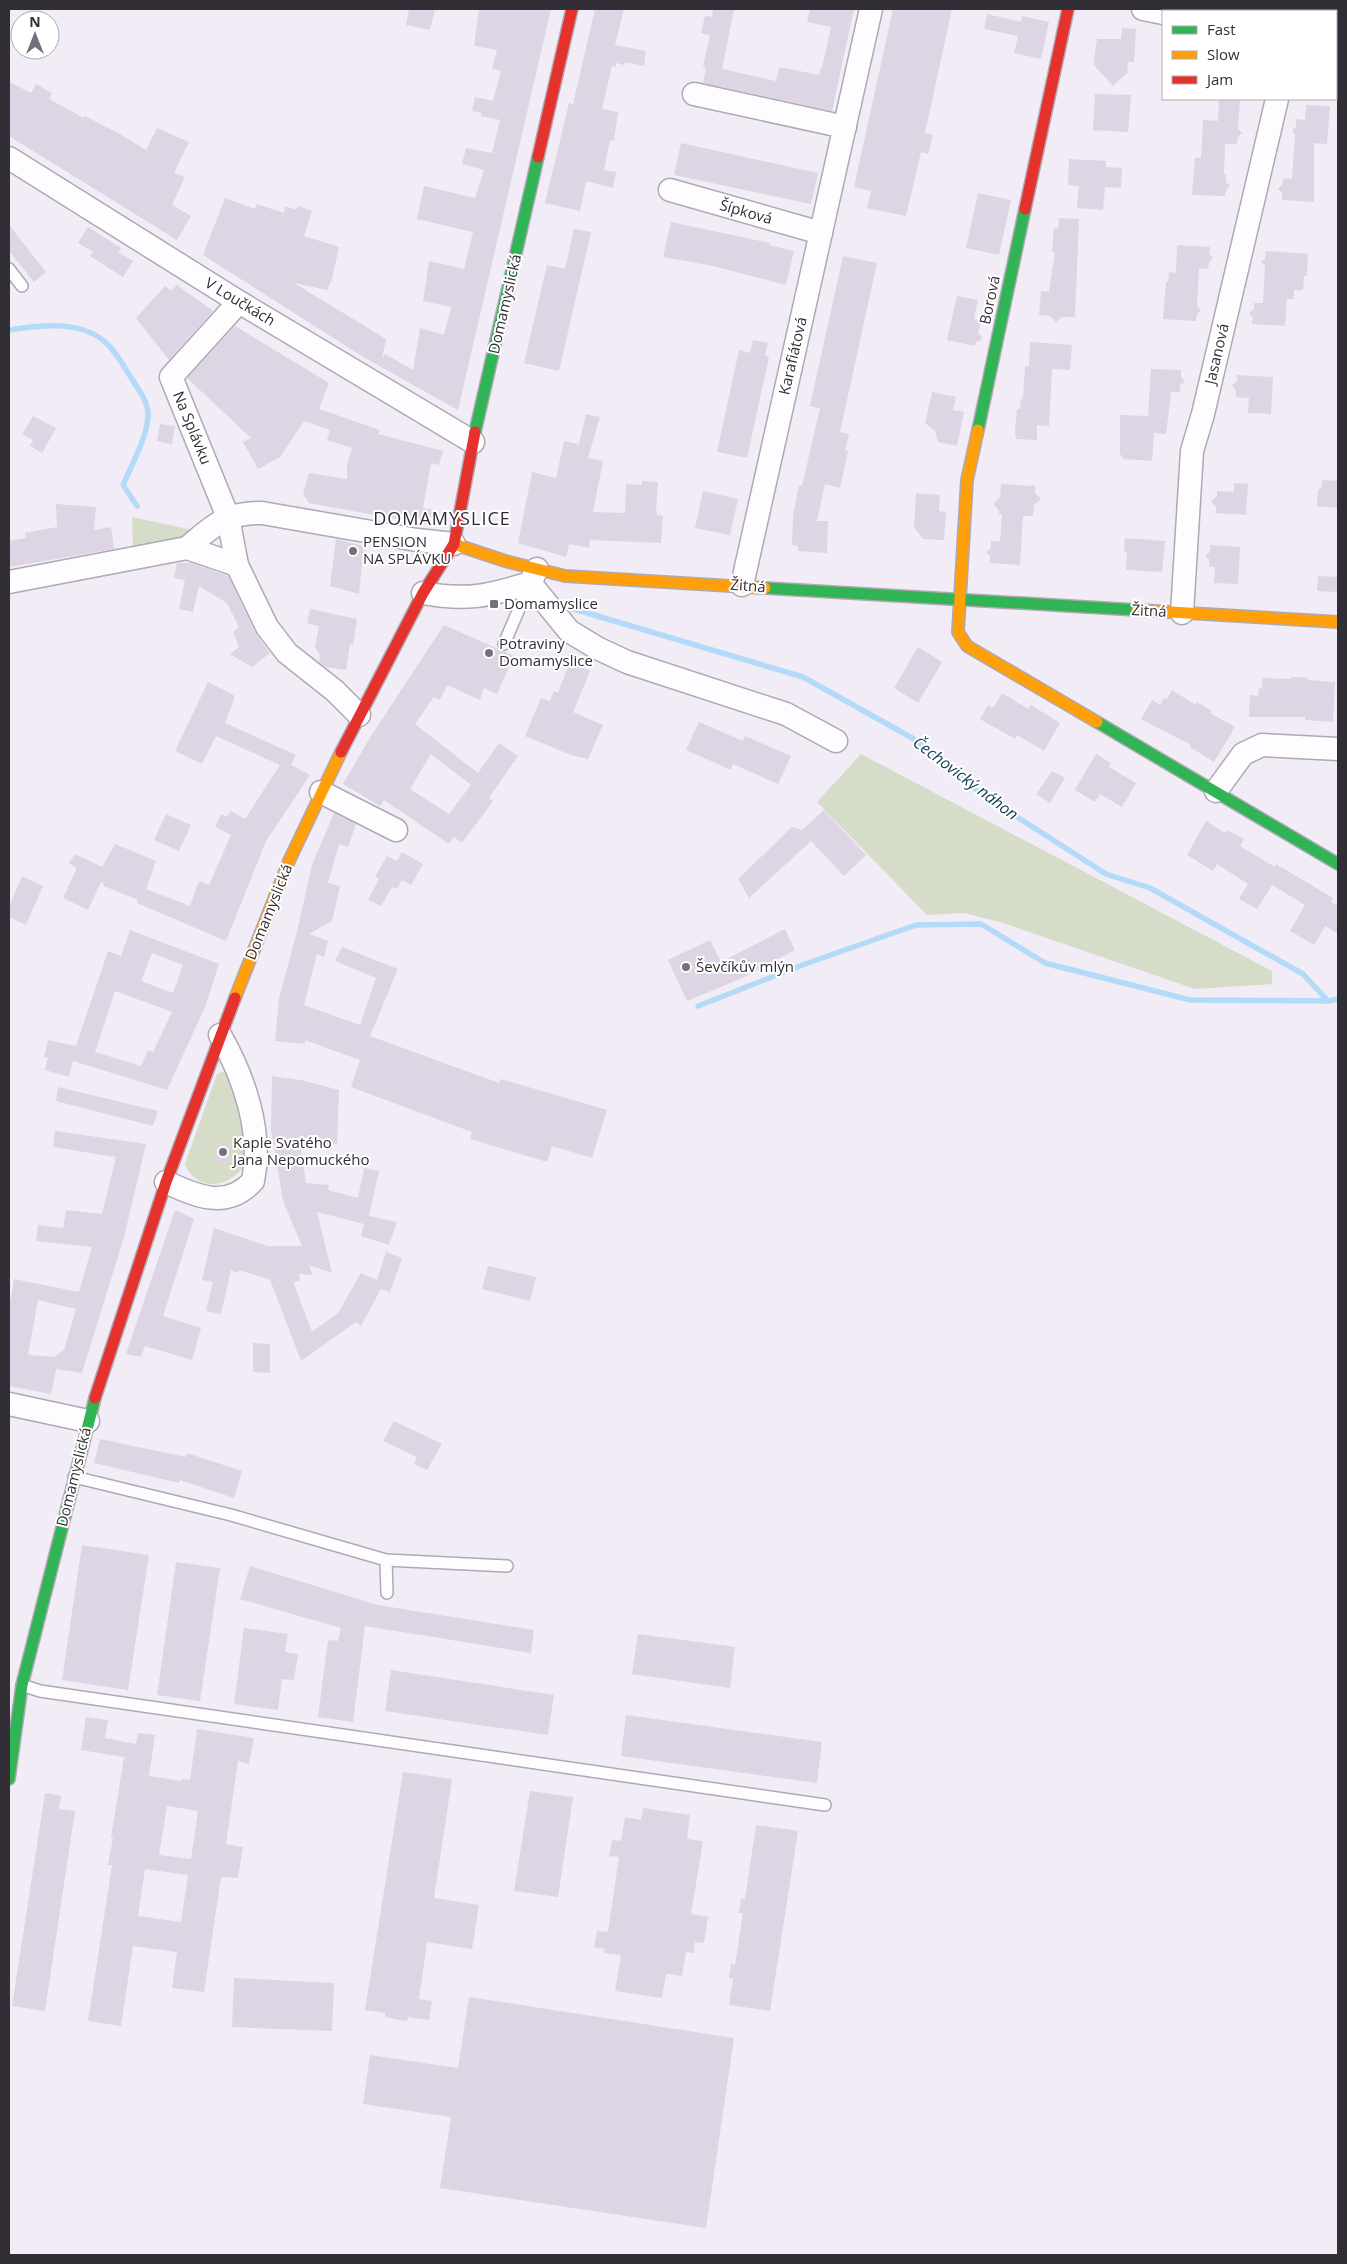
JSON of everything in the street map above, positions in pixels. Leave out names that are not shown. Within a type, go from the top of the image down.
[{"type":"street","name":"Domamyslická","points":[[9,1778],[22,1685],[88,1421],[166,1182],[220,1035],[289,861],[359,715],[423,593],[454,544],[473,442],[572,9]]},
{"type":"street","name":"Karafiátová","points":[[742,585],[871,9]]},
{"type":"street","name":"Borová","points":[[959,601],[967,480],[1068,9]]},
{"type":"street","points":[[1143,9],[1162,13]]},
{"type":"street","points":[[694,94],[845,127]]},
{"type":"street","name":"Jasanová","points":[[1182,613],[1192,451],[1203,414],[1277,100]]},
{"type":"street","name":"V Loučkách","points":[[9,158],[239,302],[473,442]]},
{"type":"street","name":"Šípková","points":[[670,190],[821,233]]},
{"type":"street","name":"Na Splávku","points":[[239,302],[171,377],[228,516],[237,565],[267,627],[287,652],[336,691],[359,715]]},
{"type":"street","points":[[9,582],[187,548],[228,516],[245,512],[262,513],[417,540],[454,544]]},
{"type":"street","name":"Žitná","points":[[454,544],[505,561],[534,576],[742,585],[959,601],[1338,622]]},
{"type":"street","points":[[187,548],[237,565]]},
{"type":"street","points":[[423,593],[461,598],[495,594],[534,576],[569,631],[597,648],[627,662],[786,714],[836,741]]},
{"type":"street","points":[[959,601],[958,632],[967,646],[1338,864]]},
{"type":"street","points":[[1216,791],[1243,754],[1262,745],[1338,749]]},
{"type":"street","points":[[321,792],[396,830]]},
{"type":"street","points":[[166,1182],[199,1195],[218,1199],[238,1194],[253,1181],[255,1157],[249,1107],[238,1072],[220,1035]]},
{"type":"street","points":[[9,1404],[88,1421]]},
{"type":"lane","points":[[9,269],[22,286]]},
{"type":"lane","points":[[504,644],[534,576]]},
{"type":"lane","points":[[74,1477],[231,1515],[386,1560],[507,1566]]},
{"type":"lane","points":[[386,1560],[388,1593]]},
{"type":"lane","points":[[22,1685],[40,1691],[826,1805]]},
{"type":"green space","points":[[132,517],[197,531],[186,538],[133,549]]},
{"type":"green space","points":[[861,754],[1272,971],[1272,984],[1195,989],[1000,922],[964,913],[927,915],[817,802]]},
{"type":"green space","points":[[222,1072],[228,1074],[246,1121],[245,1165],[231,1179],[213,1184],[197,1180],[185,1164],[217,1074]]},
{"type":"building","points":[[409,9],[435,9],[430,30],[406,25]]},
{"type":"building","points":[[479,9],[551,9],[458,410],[365,358],[203,255],[225,198],[255,209],[257,204],[284,213],[285,206],[296,210],[298,206],[312,211],[304,236],[339,247],[332,279],[327,290],[294,283],[386,339],[382,359],[385,354],[413,370],[420,328],[444,335],[451,307],[423,301],[429,261],[464,269],[473,232],[417,219],[424,186],[475,198],[484,170],[462,164],[466,148],[492,153],[500,120],[481,116],[482,113],[472,111],[475,97],[493,101],[501,71],[492,69],[497,50],[474,46]]},
{"type":"building","points":[[595,9],[624,9],[615,45],[646,51],[644,66],[625,62],[624,65],[616,63],[616,67],[612,66],[602,109],[618,112],[614,141],[610,140],[604,170],[616,172],[613,188],[586,181],[580,211],[545,203],[569,103],[573,104]]},
{"type":"building","points":[[713,9],[734,9],[722,69],[776,81],[779,67],[819,75],[831,27],[807,22],[810,9],[854,9],[832,111],[703,83],[706,68],[703,67],[710,35],[701,33],[705,16],[712,17]]},
{"type":"building","points":[[893,9],[952,9],[925,133],[933,135],[928,154],[921,152],[906,216],[867,208],[871,191],[854,187]]},
{"type":"building","points":[[987,14],[1021,22],[1022,16],[1049,22],[1041,59],[1014,53],[1018,36],[984,29]]},
{"type":"building","points":[[1122,28],[1136,29],[1134,62],[1128,62],[1127,73],[1113,86],[1094,65],[1097,39],[1121,39]]},
{"type":"building","points":[[9,82],[31,93],[36,84],[52,93],[49,99],[84,118],[85,116],[118,133],[146,150],[157,128],[189,142],[174,173],[185,177],[172,205],[191,216],[177,240],[9,136]]},
{"type":"building","points":[[1095,94],[1131,95],[1128,132],[1093,130]]},
{"type":"building","points":[[1219,100],[1240,100],[1238,129],[1242,133],[1238,137],[1237,144],[1225,144],[1224,174],[1226,175],[1226,182],[1230,186],[1226,190],[1225,196],[1192,195],[1195,158],[1201,158],[1203,120],[1218,121]]},
{"type":"building","points":[[1306,105],[1330,106],[1327,144],[1314,143],[1314,202],[1282,200],[1282,193],[1278,189],[1282,185],[1283,178],[1292,179],[1295,135],[1292,130],[1296,127],[1296,119],[1305,120]]},
{"type":"building","points":[[681,143],[818,173],[811,204],[674,175]]},
{"type":"building","points":[[1069,159],[1106,161],[1106,167],[1122,168],[1121,188],[1105,187],[1103,210],[1077,208],[1079,186],[1068,185]]},
{"type":"building","points":[[978,193],[1011,200],[999,255],[966,248]]},
{"type":"building","points":[[1059,218],[1079,219],[1075,317],[1062,317],[1056,322],[1050,316],[1039,315],[1041,291],[1049,292],[1055,252],[1052,252],[1054,228],[1058,229]]},
{"type":"building","points":[[671,222],[770,243],[769,245],[794,251],[786,285],[713,266],[663,257]]},
{"type":"building","points":[[9,225],[46,272],[34,282],[9,251]]},
{"type":"building","points":[[88,227],[121,248],[118,252],[133,261],[123,277],[90,256],[93,252],[78,243]]},
{"type":"building","points":[[574,229],[591,232],[559,371],[524,363],[547,265],[565,269]]},
{"type":"building","points":[[1177,245],[1210,247],[1209,254],[1213,258],[1209,262],[1208,269],[1199,268],[1197,306],[1201,310],[1197,314],[1196,321],[1163,319],[1166,282],[1168,282],[1169,272],[1176,273]]},
{"type":"building","points":[[1266,251],[1308,254],[1307,276],[1304,276],[1303,290],[1294,290],[1294,299],[1287,299],[1285,326],[1252,324],[1253,318],[1249,313],[1254,309],[1254,303],[1263,303],[1265,266],[1261,262],[1265,259]]},
{"type":"building","points":[[843,256],[877,263],[840,432],[849,434],[845,451],[848,451],[840,488],[825,484],[817,521],[828,521],[827,553],[798,551],[798,546],[792,545],[793,515],[799,485],[802,486],[820,408],[810,406]]},
{"type":"building","points":[[177,285],[213,311],[169,360],[136,318],[165,286],[171,291]]},
{"type":"building","points":[[957,296],[978,300],[974,319],[981,321],[978,333],[982,337],[981,340],[976,342],[975,346],[947,340]]},
{"type":"building","points":[[235,326],[329,383],[319,409],[380,430],[378,434],[443,451],[439,465],[431,463],[423,508],[432,510],[430,525],[309,503],[303,494],[309,473],[347,479],[347,465],[352,448],[327,440],[330,430],[304,421],[280,457],[258,469],[243,442],[251,438],[187,378]]},
{"type":"building","points":[[753,340],[768,343],[765,356],[769,357],[747,458],[717,452],[739,350],[750,353]]},
{"type":"building","points":[[1030,342],[1072,345],[1070,370],[1052,369],[1049,426],[1037,425],[1037,440],[1016,439],[1015,431],[1017,409],[1020,409],[1021,399],[1023,399],[1025,366],[1029,366]]},
{"type":"building","points":[[1151,369],[1181,370],[1181,377],[1185,382],[1180,385],[1180,392],[1171,392],[1166,434],[1154,433],[1152,461],[1124,459],[1120,454],[1120,415],[1148,416]]},
{"type":"building","points":[[1237,375],[1273,377],[1271,414],[1248,413],[1249,398],[1236,397],[1236,390],[1232,385],[1237,381]]},
{"type":"building","points":[[932,392],[956,397],[953,410],[964,412],[957,446],[938,442],[935,431],[925,423]]},
{"type":"building","points":[[586,414],[600,417],[588,458],[603,461],[593,512],[625,513],[626,484],[642,485],[642,481],[658,482],[656,510],[657,515],[663,516],[661,543],[590,540],[589,548],[569,544],[566,557],[518,543],[532,472],[556,478],[564,441],[579,444]]},
{"type":"building","points":[[33,416],[56,428],[42,453],[30,446],[33,440],[22,434]]},
{"type":"building","points":[[160,424],[175,426],[172,444],[157,441]]},
{"type":"building","points":[[1322,480],[1338,481],[1338,508],[1317,506],[1318,489],[1321,489]]},
{"type":"building","points":[[1234,483],[1248,484],[1246,515],[1216,513],[1216,507],[1211,501],[1217,496],[1217,491],[1234,492]]},
{"type":"building","points":[[1001,484],[1035,486],[1035,493],[1041,499],[1034,505],[1033,516],[1023,516],[1020,565],[990,563],[990,556],[986,552],[991,548],[991,541],[1000,542],[1002,514],[999,514],[999,510],[993,504],[1000,497]]},
{"type":"building","points":[[703,491],[738,499],[730,535],[695,528]]},
{"type":"building","points":[[916,493],[940,495],[939,511],[946,512],[944,540],[923,539],[914,527]]},
{"type":"building","points":[[56,504],[96,507],[94,530],[111,527],[114,549],[9,567],[9,541],[26,538],[25,533],[57,527]]},
{"type":"building","points":[[1125,538],[1165,541],[1162,572],[1126,570],[1127,553],[1124,552]]},
{"type":"building","points":[[336,539],[364,546],[359,594],[330,586]]},
{"type":"building","points":[[1210,545],[1240,547],[1238,584],[1214,583],[1215,567],[1209,567],[1209,560],[1205,555],[1210,552]]},
{"type":"building","points":[[177,563],[191,563],[228,576],[255,633],[270,653],[252,667],[230,654],[239,647],[233,632],[239,627],[227,603],[199,586],[193,612],[179,609],[185,580],[174,578]]},
{"type":"building","points":[[1318,576],[1338,577],[1338,592],[1317,591]]},
{"type":"building","points":[[310,609],[357,619],[353,645],[350,644],[346,670],[326,667],[319,662],[320,655],[315,647],[319,626],[307,623]]},
{"type":"building","points":[[444,625],[514,656],[497,694],[484,688],[480,700],[447,685],[440,700],[434,697],[415,724],[478,773],[499,743],[518,756],[489,798],[493,801],[462,843],[454,837],[449,844],[384,800],[380,806],[343,784],[371,736]],"holes":[[[431,754],[471,785],[449,814],[410,789]]]},
{"type":"building","points":[[918,647],[942,662],[918,703],[894,688]]},
{"type":"building","points":[[570,662],[590,671],[573,712],[603,725],[588,759],[571,755],[525,736],[541,698],[550,701],[554,691],[558,693]]},
{"type":"building","points":[[1291,677],[1335,682],[1333,722],[1305,720],[1305,717],[1249,717],[1250,695],[1258,696],[1259,688],[1262,688],[1263,678],[1291,679]]},
{"type":"building","points":[[208,682],[235,696],[225,723],[296,755],[291,765],[310,775],[266,841],[226,941],[137,903],[138,900],[104,886],[101,882],[88,910],[63,898],[77,868],[69,863],[75,854],[102,867],[115,844],[156,861],[146,889],[190,906],[199,881],[209,885],[231,835],[215,827],[221,814],[227,817],[231,811],[245,819],[280,765],[216,736],[202,764],[175,751]]},
{"type":"building","points":[[1172,690],[1196,705],[1197,702],[1212,711],[1210,713],[1235,727],[1214,762],[1190,747],[1191,745],[1141,719],[1152,700],[1160,705],[1164,698],[1167,699]]},
{"type":"building","points":[[1002,693],[1028,709],[1031,705],[1060,723],[1044,751],[1017,735],[1015,739],[980,719],[988,705],[993,708]]},
{"type":"building","points":[[699,722],[743,741],[745,736],[791,756],[778,784],[733,764],[731,770],[686,750]]},
{"type":"building","points":[[1096,754],[1111,763],[1109,767],[1136,783],[1122,807],[1100,794],[1095,802],[1075,790]]},
{"type":"building","points":[[1052,771],[1065,778],[1050,803],[1036,794]]},
{"type":"building","points":[[824,810],[866,855],[844,876],[811,841],[749,898],[738,879],[792,827],[802,830]]},
{"type":"building","points":[[334,813],[356,824],[348,847],[339,844],[328,883],[340,886],[332,921],[309,934],[328,941],[324,957],[317,954],[304,1005],[360,1025],[376,978],[335,961],[342,947],[398,969],[370,1036],[499,1083],[501,1079],[607,1110],[592,1158],[552,1146],[547,1162],[470,1139],[472,1132],[351,1087],[360,1060],[305,1040],[305,1044],[275,1041],[279,998],[297,932],[312,865]]},
{"type":"building","points":[[166,814],[191,825],[179,851],[154,840]]},
{"type":"building","points":[[1206,821],[1225,833],[1228,830],[1244,839],[1240,846],[1275,867],[1276,864],[1333,898],[1331,902],[1338,906],[1338,934],[1325,926],[1314,945],[1290,931],[1305,905],[1272,885],[1257,909],[1239,899],[1248,884],[1217,864],[1213,871],[1187,855]]},
{"type":"building","points":[[402,852],[423,864],[411,885],[402,880],[397,889],[392,887],[381,906],[368,900],[379,879],[375,877],[387,856],[397,861]]},
{"type":"building","points":[[22,876],[43,886],[26,925],[9,917],[9,907]]},
{"type":"building","points":[[785,929],[795,950],[742,978],[687,1001],[668,960],[710,940],[721,962]]},
{"type":"building","points":[[130,930],[219,964],[205,1007],[167,1090],[73,1061],[69,1077],[45,1070],[48,1058],[44,1057],[48,1040],[76,1046],[108,951],[121,956]],"holes":[[[152,953],[183,965],[173,993],[141,981]],[[115,991],[172,1012],[153,1052],[148,1050],[141,1066],[95,1052]]]},
{"type":"building","points":[[272,1076],[301,1080],[339,1090],[337,1144],[305,1144],[306,1150],[301,1150],[306,1183],[329,1185],[328,1190],[358,1198],[364,1168],[379,1171],[369,1216],[397,1222],[389,1245],[361,1236],[364,1224],[317,1212],[332,1273],[309,1265],[312,1275],[299,1274],[300,1281],[293,1282],[312,1332],[338,1313],[361,1273],[377,1280],[386,1252],[402,1258],[390,1292],[381,1289],[361,1326],[356,1322],[301,1361],[270,1280],[239,1270],[238,1273],[231,1270],[221,1314],[206,1311],[213,1282],[202,1280],[214,1228],[268,1246],[302,1246],[283,1201],[271,1130]]},
{"type":"building","points":[[58,1087],[158,1111],[153,1126],[56,1101]]},
{"type":"building","points":[[55,1131],[146,1144],[124,1237],[82,1373],[56,1369],[51,1394],[9,1386],[9,1309],[14,1279],[79,1292],[92,1247],[36,1241],[38,1225],[63,1228],[66,1210],[102,1214],[116,1157],[53,1147]],"holes":[[[38,1300],[76,1309],[64,1350],[54,1357],[28,1355]]]},
{"type":"building","name":"Kaple Svatého Jana Nepomuckého","points":[[217,1144],[230,1145],[228,1164],[214,1162]]},
{"type":"building","points":[[175,1210],[194,1219],[163,1316],[201,1328],[192,1360],[145,1346],[141,1357],[126,1354]]},
{"type":"building","points":[[488,1266],[536,1277],[530,1301],[482,1289]]},
{"type":"building","points":[[253,1343],[270,1344],[270,1373],[253,1372]]},
{"type":"building","points":[[394,1421],[442,1444],[427,1470],[414,1464],[417,1457],[383,1441]]},
{"type":"building","points":[[100,1439],[186,1457],[187,1453],[242,1471],[234,1498],[180,1480],[179,1483],[94,1463]]},
{"type":"building","points":[[82,1545],[149,1555],[128,1690],[62,1680]]},
{"type":"building","points":[[176,1562],[220,1568],[200,1701],[157,1695]]},
{"type":"building","points":[[250,1566],[378,1605],[534,1630],[531,1653],[365,1626],[353,1722],[318,1717],[328,1640],[338,1641],[341,1628],[240,1599]]},
{"type":"building","points":[[244,1628],[288,1634],[285,1652],[298,1654],[294,1680],[282,1679],[278,1710],[234,1704]]},
{"type":"building","points":[[638,1634],[735,1647],[730,1688],[632,1674]]},
{"type":"building","points":[[391,1670],[554,1695],[548,1735],[385,1711]]},
{"type":"building","points":[[626,1715],[822,1742],[817,1783],[621,1756]]},
{"type":"building","points":[[86,1717],[108,1720],[105,1738],[136,1744],[138,1733],[155,1735],[149,1776],[181,1781],[181,1779],[190,1780],[197,1729],[254,1738],[249,1764],[238,1761],[226,1844],[243,1847],[238,1878],[221,1877],[204,1992],[172,1988],[177,1952],[133,1946],[121,2026],[88,2021],[112,1865],[108,1865],[124,1757],[81,1750]],"holes":[[[167,1806],[198,1811],[191,1859],[159,1855]],[[145,1869],[188,1875],[181,1922],[138,1916]]]},
{"type":"building","points":[[403,1772],[452,1779],[434,1898],[479,1905],[472,1949],[427,1942],[419,1999],[432,2001],[429,2020],[408,2017],[407,2021],[400,2020],[385,2017],[385,2013],[365,2010]]},
{"type":"building","points":[[530,1791],[573,1797],[558,1897],[514,1891]]},
{"type":"building","points":[[45,1793],[61,1796],[59,1809],[75,1811],[45,2011],[12,2006]]},
{"type":"building","points":[[643,1808],[690,1815],[687,1839],[703,1841],[691,1914],[708,1917],[704,1943],[695,1942],[694,1953],[686,1952],[682,1976],[666,1974],[662,1998],[615,1991],[621,1955],[604,1953],[605,1949],[594,1947],[597,1931],[608,1932],[619,1857],[609,1856],[612,1840],[621,1841],[625,1817],[641,1820]]},
{"type":"building","points":[[756,1825],[798,1831],[770,2011],[729,2005],[733,1978],[729,1978],[731,1964],[735,1965],[743,1913],[739,1913],[741,1899],[745,1899]]},
{"type":"building","points":[[234,1978],[334,1983],[332,2031],[232,2027]]},
{"type":"building","points":[[469,1997],[734,2038],[706,2228],[440,2188],[451,2117],[363,2104],[370,2055],[458,2068]]},
{"type":"waterway","name":"Čechovický náhon","points":[[9,330],[46,326],[72,327],[95,335],[105,342],[116,354],[143,397],[148,412],[147,426],[142,443],[123,485],[137,506]]},
{"type":"waterway","name":"Čechovický náhon","points":[[567,607],[803,677],[914,739],[983,795],[1106,874],[1150,888],[1303,974],[1328,1001],[1338,999]]},
{"type":"waterway","points":[[698,1006],[805,964],[916,925],[981,924],[1045,963],[1190,1000],[1328,1001]]},
{"type":"traffic: fast","points":[[475,432],[538,157]]},
{"type":"traffic: fast","points":[[978,430],[1025,209]]},
{"type":"traffic: fast","points":[[765,588],[1137,610]]},
{"type":"traffic: fast","points":[[1097,722],[1338,864]]},
{"type":"traffic: fast","points":[[9,1779],[22,1685],[95,1398]]},
{"type":"traffic: slow","points":[[978,430],[967,480],[958,632],[967,646],[1097,722]]},
{"type":"traffic: slow","points":[[454,544],[505,561],[565,576],[765,588]]},
{"type":"traffic: slow","points":[[1137,610],[1338,622]]},
{"type":"traffic: slow","points":[[235,998],[289,861],[341,752]]},
{"type":"traffic: jam","points":[[538,157],[572,9]]},
{"type":"traffic: jam","points":[[1025,209],[1068,9]]},
{"type":"traffic: jam","points":[[341,752],[423,593],[454,544],[475,432]]},
{"type":"traffic: jam","points":[[95,1398],[166,1182],[235,998]]},
{"type":"place","name":"PENSION NA SPLÁVKU","points":[[353,551]]},
{"type":"place","name":"Domamyslice","points":[[494,604]]},
{"type":"place","name":"Potraviny Domamyslice","points":[[489,653]]},
{"type":"place","name":"Ševčíkův mlýn","points":[[686,967]]},
{"type":"place","name":"Kaple Svatého Jana Nepomuckého","points":[[223,1152]]},
{"type":"district","name":"DOMAMYSLICE","points":[[442,519]]}]
